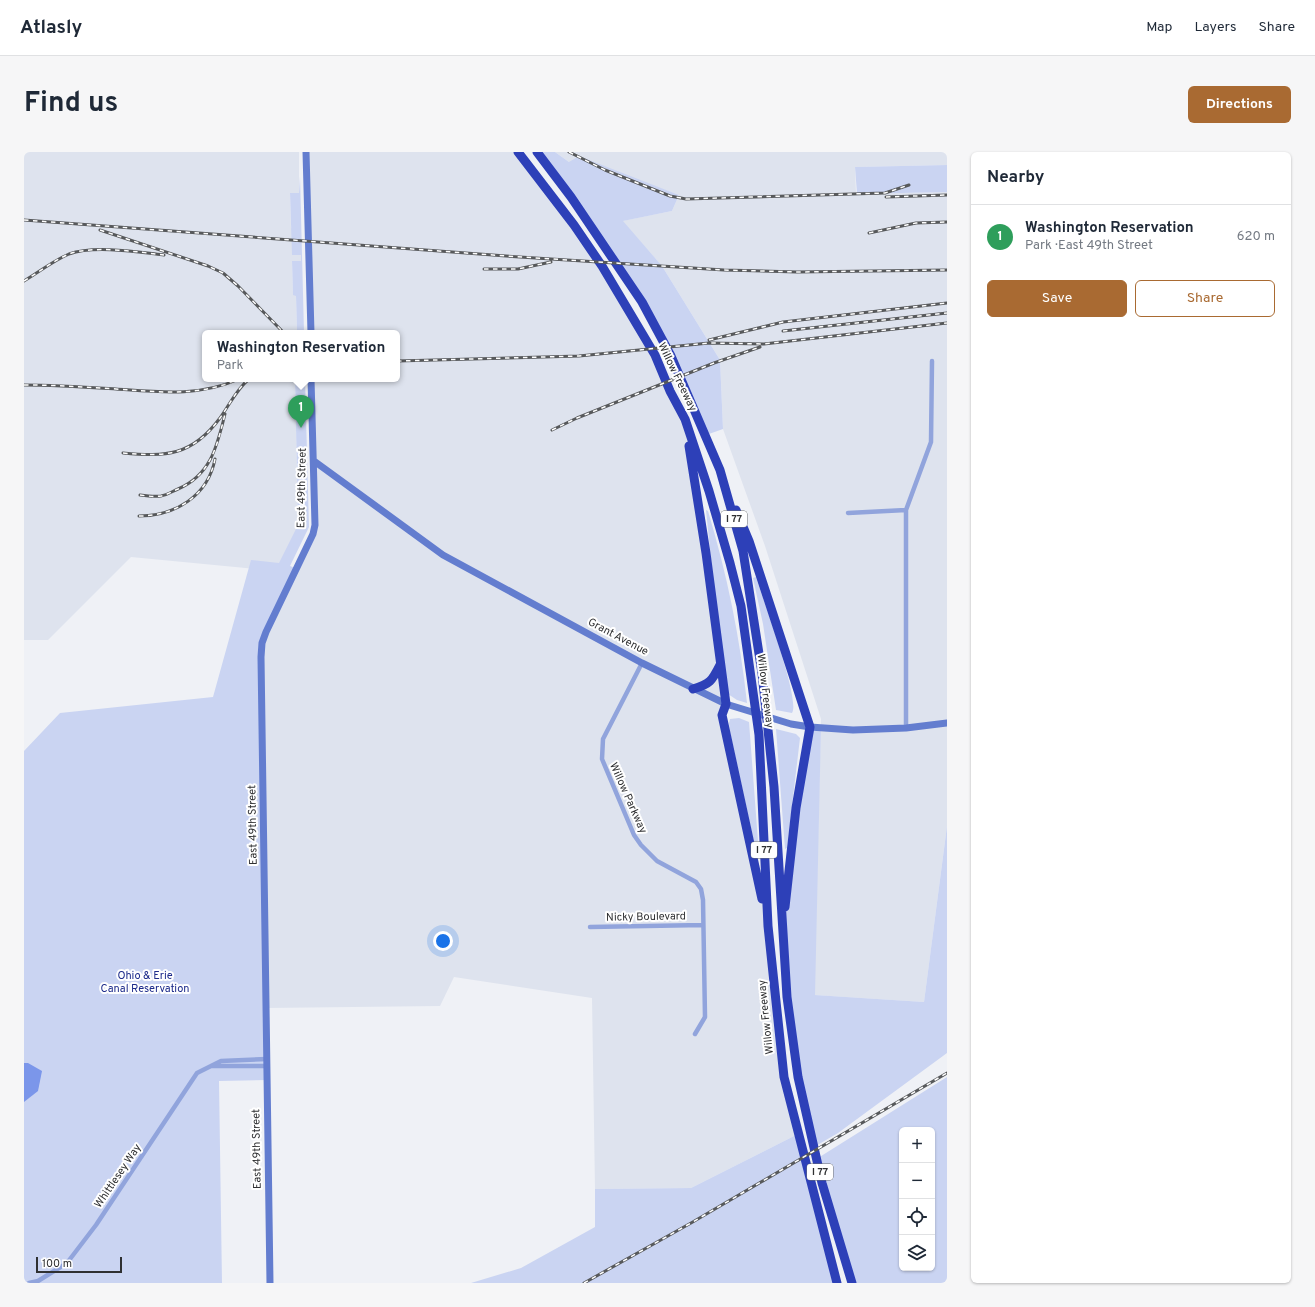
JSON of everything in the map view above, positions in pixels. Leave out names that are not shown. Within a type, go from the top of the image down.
[{"type":"highway","name":"Willow Freeway","points":[[518,152],[570,220],[602,266],[655,355],[670,391],[685,419],[709,491],[742,613],[758,736],[768,926],[784,1077],[837,1283]]},
{"type":"highway","name":"Willow Freeway","points":[[536,152],[571,197],[642,302],[670,356],[720,470],[743,551],[762,672],[774,787],[787,997],[798,1077],[822,1183],[852,1283]]},
{"type":"highway","points":[[685,419],[706,553],[720,665],[730,706],[722,715],[768,926]]},
{"type":"highway","points":[[720,470],[749,541],[810,728],[796,808],[782,934]]},
{"type":"highway","points":[[693,689],[705,686],[712,681],[720,665]]},
{"type":"street","points":[[306,152],[310,330]]},
{"type":"street","points":[[906,728],[906,510],[931,442],[932,361]]},
{"type":"street","name":"East 49th Street","points":[[270,1283],[262,643],[313,534],[315,525],[312,382]]},
{"type":"street","name":"Grant Avenue","points":[[314,461],[443,554],[642,663],[730,706],[810,728],[852,730],[906,728],[947,722]]},
{"type":"street","points":[[848,513],[906,510]]},
{"type":"street","name":"Willow Parkway","points":[[642,663],[603,739],[602,759],[634,835],[640,845],[657,861],[699,885],[703,900],[705,1017],[695,1034]]},
{"type":"street","name":"Nicky Boulevard","points":[[590,927],[703,925]]},
{"type":"street","name":"Whittlesey Way","points":[[29,1283],[38,1282],[67,1264],[96,1225],[198,1073],[221,1061],[231,1059],[267,1062]]},
{"type":"shaded area","points":[[24,152],[299,152],[299,193],[290,194],[291,228],[299,229],[301,256],[301,262],[292,261],[293,295],[296,295],[297,330],[202,330],[202,382],[295,382],[298,527],[276,571],[131,557],[48,640],[24,640]]},
{"type":"shaded area","points":[[306,152],[518,152],[605,272],[685,419],[720,665],[722,715],[768,926],[784,1077],[798,1134],[691,1188],[595,1189],[592,998],[454,977],[440,1006],[266,1008],[262,643],[313,534],[312,382],[400,382],[400,330],[311,330]]},
{"type":"shaded area","points":[[555,152],[947,152],[947,165],[855,167],[856,194],[947,192],[947,826],[924,1002],[814,995],[821,719],[765,546],[723,429],[720,360],[662,266],[622,221],[672,211],[679,195],[627,176],[569,162]]},
{"type":"green space","points":[[537,152],[555,152],[569,162],[579,156],[679,195],[672,211],[623,221],[662,266],[720,360],[723,429],[706,435],[642,302]]},
{"type":"green space","points":[[947,165],[947,192],[857,194],[855,167]]},
{"type":"green space","points":[[300,176],[304,330],[297,330],[296,296],[293,295],[292,261],[301,261],[301,255],[292,255],[290,193],[299,193]]},
{"type":"green space","name":"Ohio & Erie Canal Reservation","points":[[295,382],[305,382],[309,527],[290,566],[295,568],[262,643],[267,1080],[219,1081],[222,1283],[24,1283],[24,751],[60,713],[213,697],[251,560],[279,563],[298,525]]},
{"type":"green space","points":[[706,510],[708,511],[715,535],[727,582],[741,654],[747,703],[737,700],[728,694],[715,598]]},
{"type":"green space","points":[[756,577],[786,670],[791,690],[793,705],[792,713],[776,710],[763,624],[753,578]]},
{"type":"green space","points":[[739,718],[749,722],[758,841],[754,842],[730,732],[730,719]]},
{"type":"green space","points":[[810,727],[821,728],[815,995],[924,1002],[947,826],[947,1053],[838,1133],[814,1147],[798,1077],[782,934]]},
{"type":"green space","points":[[776,729],[796,734],[800,738],[787,848],[785,849]]},
{"type":"green space","points":[[947,1077],[947,1283],[852,1283],[818,1158]]},
{"type":"green space","points":[[798,1134],[837,1283],[471,1283],[521,1268],[595,1227],[595,1189],[691,1188]]},
{"type":"water","points":[[24,1063],[28,1063],[42,1071],[38,1091],[24,1102]]},
{"type":"railway","points":[[569,152],[605,170],[670,196],[686,199],[885,193],[909,185]]},
{"type":"railway","points":[[886,197],[947,195]]},
{"type":"railway","points":[[24,220],[506,256],[724,270],[797,272],[947,270]]},
{"type":"railway","points":[[869,233],[916,223],[947,222]]},
{"type":"railway","points":[[100,230],[208,266],[223,273],[238,286],[281,330]]},
{"type":"railway","points":[[24,281],[52,263],[69,254],[79,251],[116,250],[164,255]]},
{"type":"railway","points":[[484,269],[518,269],[551,262]]},
{"type":"railway","points":[[709,340],[783,322],[947,303]]},
{"type":"railway","points":[[783,331],[947,313]]},
{"type":"railway","points":[[400,361],[579,356],[709,343],[764,344],[947,323]]},
{"type":"railway","points":[[552,430],[577,418],[714,363],[760,347]]},
{"type":"railway","points":[[24,385],[179,392],[209,389],[232,382]]},
{"type":"railway","points":[[123,453],[152,455],[165,454],[188,447],[210,431],[245,382]]},
{"type":"railway","points":[[140,495],[165,495],[189,483],[198,476],[211,458],[219,437],[225,414]]},
{"type":"railway","points":[[139,516],[165,512],[177,508],[188,501],[205,484],[215,459]]},
{"type":"railway","points":[[584,1283],[691,1223],[947,1073]]},
{"type":"place","name":"Washington Reservation","points":[[301,428]]}]
